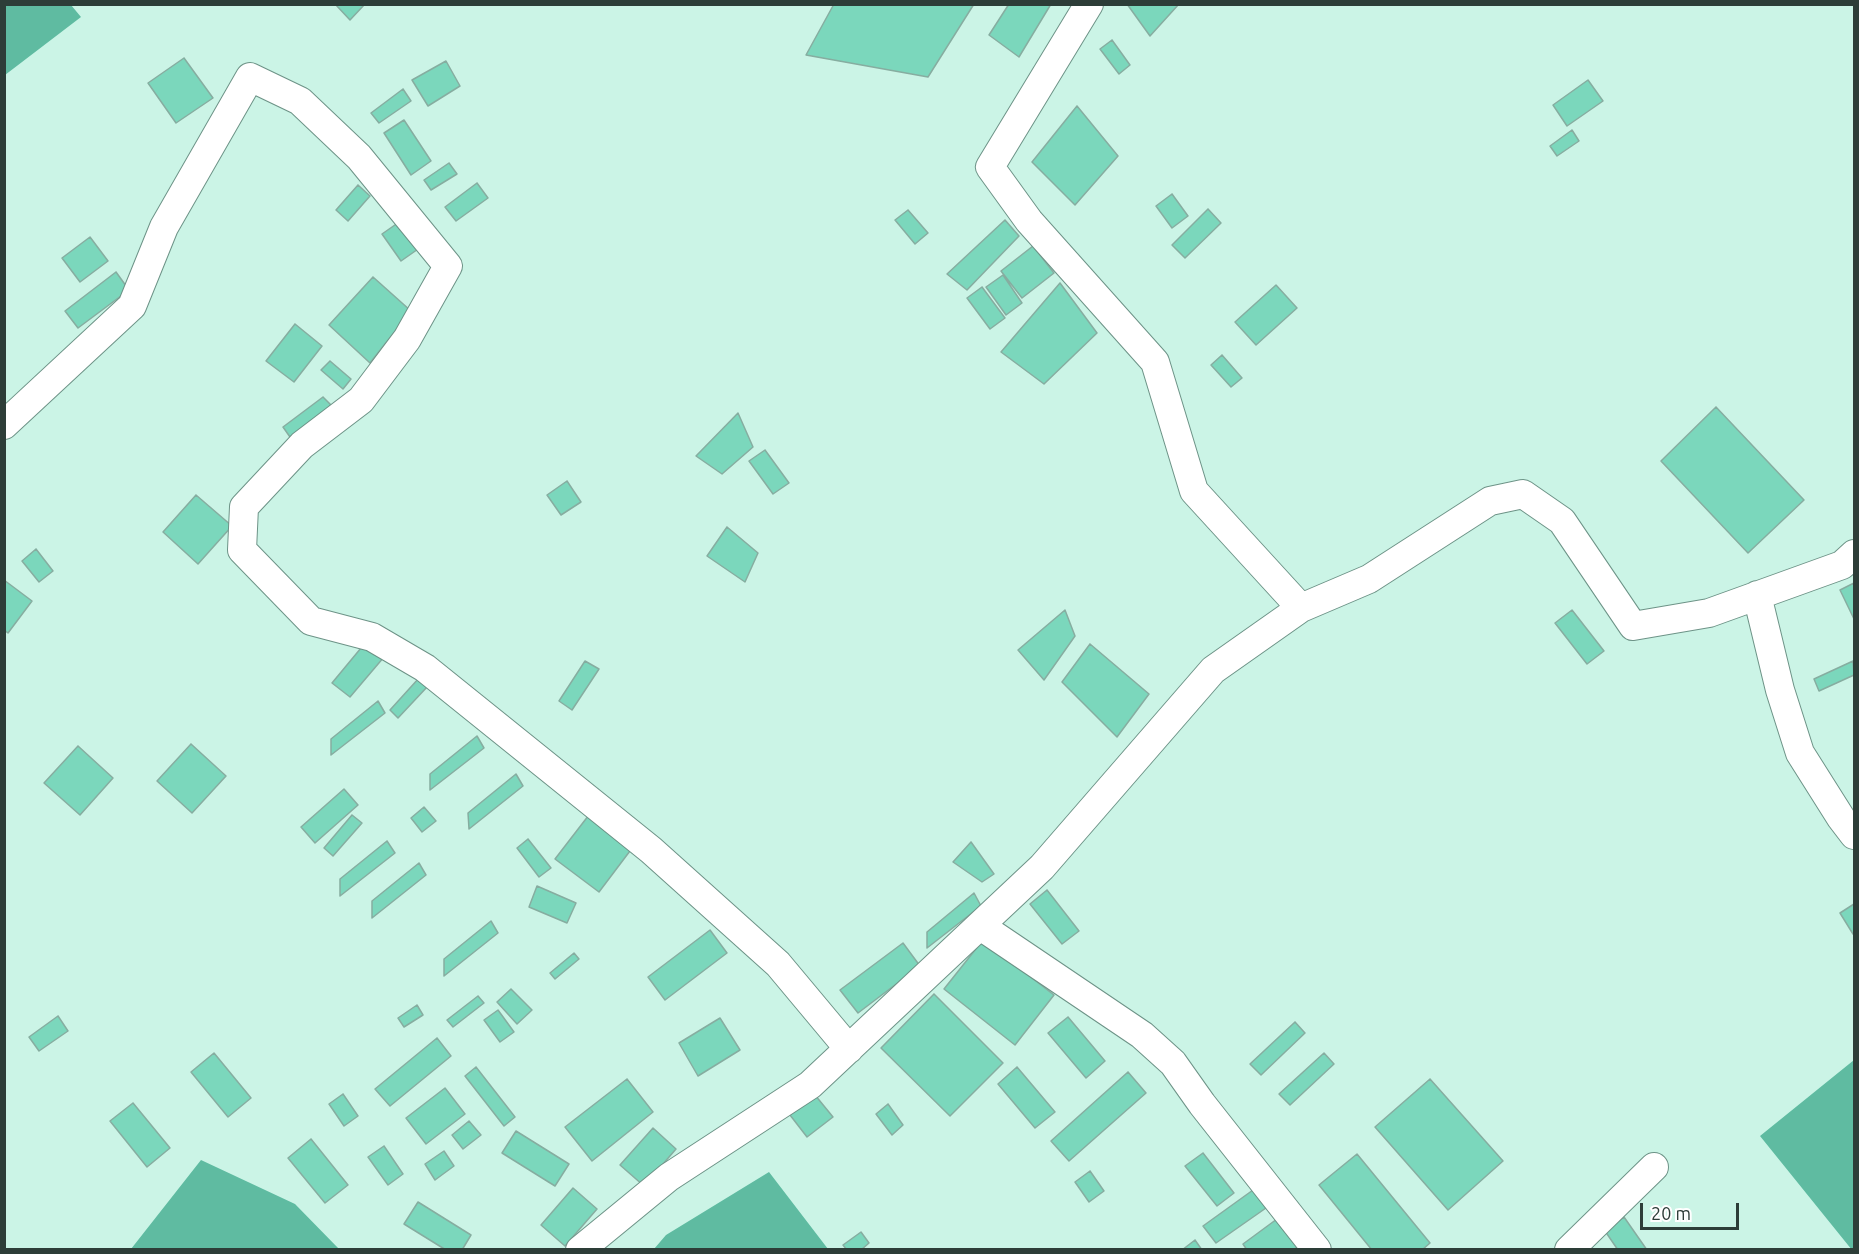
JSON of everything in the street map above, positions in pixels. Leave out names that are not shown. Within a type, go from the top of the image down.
[{"type":"street","points":[[1089,4],[990,167],[1029,221],[1155,362],[1194,491],[1301,608]]},
{"type":"street","points":[[4,425],[132,306],[164,227],[250,77],[300,101],[359,157],[448,266],[407,339],[361,400],[302,445],[244,507],[242,550],[311,621],[372,636],[425,668],[651,850],[778,964],[849,1049]]},
{"type":"street","points":[[580,1250],[669,1177],[810,1084],[849,1049],[982,927],[1042,867],[1213,670],[1301,608],[1369,579],[1490,501],[1523,494],[1562,521],[1633,626],[1709,613],[1842,565],[1854,554]]},
{"type":"street","points":[[1757,595],[1780,690],[1800,753],[1854,835]]},
{"type":"street","points":[[982,927],[1142,1035],[1173,1063],[1202,1104],[1317,1250]]},
{"type":"street","points":[[1569,1250],[1654,1167]]},
{"type":"shaded area","points":[[5,4],[71,5],[81,17],[5,75]]},
{"type":"shaded area","points":[[1854,1060],[1854,1249],[1852,1250],[1760,1136]]},
{"type":"shaded area","points":[[201,1160],[295,1204],[339,1249],[131,1249]]},
{"type":"shaded area","points":[[769,1172],[828,1249],[654,1249],[666,1235]]},
{"type":"building","points":[[335,4],[365,4],[350,20]]},
{"type":"building","points":[[834,4],[974,4],[928,77],[806,55]]},
{"type":"building","points":[[1009,4],[1051,4],[1019,57],[989,35]]},
{"type":"building","points":[[1127,4],[1179,4],[1150,36]]},
{"type":"building","points":[[1112,40],[1130,65],[1119,74],[1100,49]]},
{"type":"building","points":[[184,58],[213,98],[176,123],[148,83]]},
{"type":"building","points":[[446,61],[460,86],[428,106],[412,80]]},
{"type":"building","points":[[1588,80],[1603,101],[1567,126],[1553,105]]},
{"type":"building","points":[[403,89],[411,101],[379,123],[371,113]]},
{"type":"building","points":[[1077,106],[1118,156],[1075,205],[1032,162]]},
{"type":"building","points":[[404,120],[431,161],[411,175],[384,133]]},
{"type":"building","points":[[1572,130],[1579,141],[1557,156],[1550,146]]},
{"type":"building","points":[[449,163],[457,174],[431,190],[424,180]]},
{"type":"building","points":[[477,183],[488,198],[456,221],[445,207]]},
{"type":"building","points":[[358,185],[370,196],[348,221],[336,210]]},
{"type":"building","points":[[1172,194],[1188,216],[1172,228],[1156,206]]},
{"type":"building","points":[[1208,209],[1221,223],[1185,258],[1172,245]]},
{"type":"building","points":[[908,210],[928,233],[915,244],[895,220]]},
{"type":"building","points":[[402,220],[421,247],[401,261],[382,234]]},
{"type":"building","points":[[1005,220],[1019,236],[967,290],[947,274]]},
{"type":"building","points":[[90,237],[108,261],[80,282],[62,258]]},
{"type":"building","points":[[1033,246],[1054,273],[1022,298],[1001,271]]},
{"type":"building","points":[[116,272],[129,290],[78,328],[65,311]]},
{"type":"building","points":[[1003,275],[1022,303],[1006,315],[986,287]]},
{"type":"building","points":[[373,277],[411,311],[370,363],[329,325]]},
{"type":"building","points":[[1060,283],[1097,333],[1044,384],[1001,352]]},
{"type":"building","points":[[1276,285],[1297,308],[1256,345],[1235,322]]},
{"type":"building","points":[[982,287],[1005,318],[990,329],[967,298]]},
{"type":"building","points":[[295,324],[322,346],[294,382],[266,361]]},
{"type":"building","points":[[1222,355],[1242,378],[1231,387],[1211,365]]},
{"type":"building","points":[[330,361],[351,379],[343,389],[321,370]]},
{"type":"building","points":[[323,397],[333,407],[290,437],[283,427]]},
{"type":"building","points":[[1716,407],[1804,500],[1748,553],[1661,461]]},
{"type":"building","points":[[738,413],[753,447],[722,474],[696,456]]},
{"type":"building","points":[[765,450],[789,483],[773,494],[749,461]]},
{"type":"building","points":[[567,481],[581,502],[561,515],[547,495]]},
{"type":"building","points":[[196,495],[232,526],[198,564],[163,532]]},
{"type":"building","points":[[727,527],[758,553],[745,582],[707,556]]},
{"type":"building","points":[[36,549],[53,571],[39,582],[22,561]]},
{"type":"building","points":[[4,580],[32,601],[8,633],[4,630]]},
{"type":"building","points":[[1854,583],[1854,619],[1840,590]]},
{"type":"building","points":[[1065,610],[1075,636],[1044,680],[1018,650]]},
{"type":"building","points":[[1572,610],[1604,651],[1587,664],[1555,623]]},
{"type":"building","points":[[366,642],[384,657],[350,697],[332,683]]},
{"type":"building","points":[[1090,644],[1149,694],[1117,737],[1062,682]]},
{"type":"building","points":[[585,661],[599,669],[572,710],[559,701]]},
{"type":"building","points":[[1853,661],[1854,675],[1819,691],[1814,679]]},
{"type":"building","points":[[419,678],[428,686],[398,718],[390,710]]},
{"type":"building","points":[[378,701],[385,713],[331,755],[331,739]]},
{"type":"building","points":[[477,736],[484,748],[430,790],[430,774]]},
{"type":"building","points":[[191,744],[226,776],[192,813],[157,781]]},
{"type":"building","points":[[78,746],[113,778],[80,815],[44,783]]},
{"type":"building","points":[[516,774],[523,786],[469,829],[468,813]]},
{"type":"building","points":[[344,789],[358,805],[315,843],[301,827]]},
{"type":"building","points":[[424,807],[436,821],[422,832],[411,818]]},
{"type":"building","points":[[592,811],[636,843],[599,892],[555,859]]},
{"type":"building","points":[[352,815],[362,823],[333,856],[324,848]]},
{"type":"building","points":[[528,839],[551,868],[539,877],[517,848]]},
{"type":"building","points":[[387,841],[395,853],[340,896],[340,879]]},
{"type":"building","points":[[971,842],[994,874],[982,882],[953,862]]},
{"type":"building","points":[[419,863],[426,875],[372,918],[372,901]]},
{"type":"building","points":[[537,886],[576,903],[567,923],[529,907]]},
{"type":"building","points":[[1047,890],[1079,931],[1062,944],[1030,904]]},
{"type":"building","points":[[974,893],[981,906],[927,948],[927,932]]},
{"type":"building","points":[[1854,904],[1854,932],[1853,934],[1840,913]]},
{"type":"building","points":[[491,921],[498,933],[444,976],[444,959]]},
{"type":"building","points":[[710,930],[727,953],[665,1000],[648,977]]},
{"type":"building","points":[[983,940],[1054,995],[1015,1045],[944,989]]},
{"type":"building","points":[[903,943],[920,966],[858,1013],[840,990]]},
{"type":"building","points":[[574,953],[579,959],[555,979],[550,973]]},
{"type":"building","points":[[511,989],[532,1010],[517,1024],[497,1002]]},
{"type":"building","points":[[934,994],[1003,1063],[950,1116],[881,1048]]},
{"type":"building","points":[[478,996],[484,1003],[453,1027],[447,1020]]},
{"type":"building","points":[[417,1005],[423,1015],[404,1027],[398,1018]]},
{"type":"building","points":[[498,1010],[514,1032],[500,1042],[484,1020]]},
{"type":"building","points":[[58,1016],[68,1031],[39,1051],[29,1037]]},
{"type":"building","points":[[1068,1017],[1105,1061],[1086,1078],[1048,1033]]},
{"type":"building","points":[[720,1018],[740,1050],[698,1076],[679,1043]]},
{"type":"building","points":[[1295,1022],[1305,1033],[1261,1075],[1250,1064]]},
{"type":"building","points":[[437,1038],[451,1056],[390,1106],[375,1089]]},
{"type":"building","points":[[214,1053],[251,1098],[228,1117],[191,1072]]},
{"type":"building","points":[[1324,1053],[1334,1064],[1290,1105],[1279,1094]]},
{"type":"building","points":[[476,1067],[515,1117],[504,1126],[465,1076]]},
{"type":"building","points":[[1017,1067],[1055,1112],[1035,1128],[998,1084]]},
{"type":"building","points":[[1128,1072],[1146,1093],[1069,1161],[1051,1141]]},
{"type":"building","points":[[627,1079],[653,1112],[592,1161],[565,1127]]},
{"type":"building","points":[[1430,1079],[1503,1161],[1448,1210],[1375,1127]]},
{"type":"building","points":[[445,1088],[465,1114],[426,1144],[406,1118]]},
{"type":"building","points":[[343,1094],[358,1116],[344,1126],[329,1104]]},
{"type":"building","points":[[815,1095],[833,1117],[807,1137],[790,1115]]},
{"type":"building","points":[[133,1103],[170,1148],[147,1167],[110,1121]]},
{"type":"building","points":[[888,1104],[903,1125],[892,1135],[876,1114]]},
{"type":"building","points":[[469,1121],[481,1135],[463,1149],[452,1135]]},
{"type":"building","points":[[653,1128],[676,1149],[644,1186],[620,1165]]},
{"type":"building","points":[[516,1131],[569,1164],[555,1186],[502,1153]]},
{"type":"building","points":[[311,1139],[348,1185],[325,1203],[288,1158]]},
{"type":"building","points":[[384,1146],[403,1174],[388,1185],[368,1157]]},
{"type":"building","points":[[444,1151],[454,1166],[435,1180],[425,1164]]},
{"type":"building","points":[[1203,1153],[1234,1193],[1217,1206],[1185,1166]]},
{"type":"building","points":[[1357,1154],[1430,1243],[1422,1250],[1372,1250],[1319,1185]]},
{"type":"building","points":[[1090,1171],[1104,1191],[1089,1202],[1075,1182]]},
{"type":"building","points":[[573,1188],[597,1209],[565,1246],[541,1225]]},
{"type":"building","points":[[1253,1190],[1266,1208],[1216,1243],[1203,1226]]},
{"type":"building","points":[[418,1202],[471,1235],[462,1250],[446,1250],[404,1224]]},
{"type":"building","points":[[1281,1216],[1302,1243],[1293,1250],[1247,1250],[1243,1244]]},
{"type":"building","points":[[1624,1217],[1647,1250],[1618,1250],[1605,1231]]},
{"type":"building","points":[[861,1232],[869,1243],[861,1250],[847,1250],[843,1245]]},
{"type":"building","points":[[1195,1240],[1202,1250],[1182,1250]]}]
